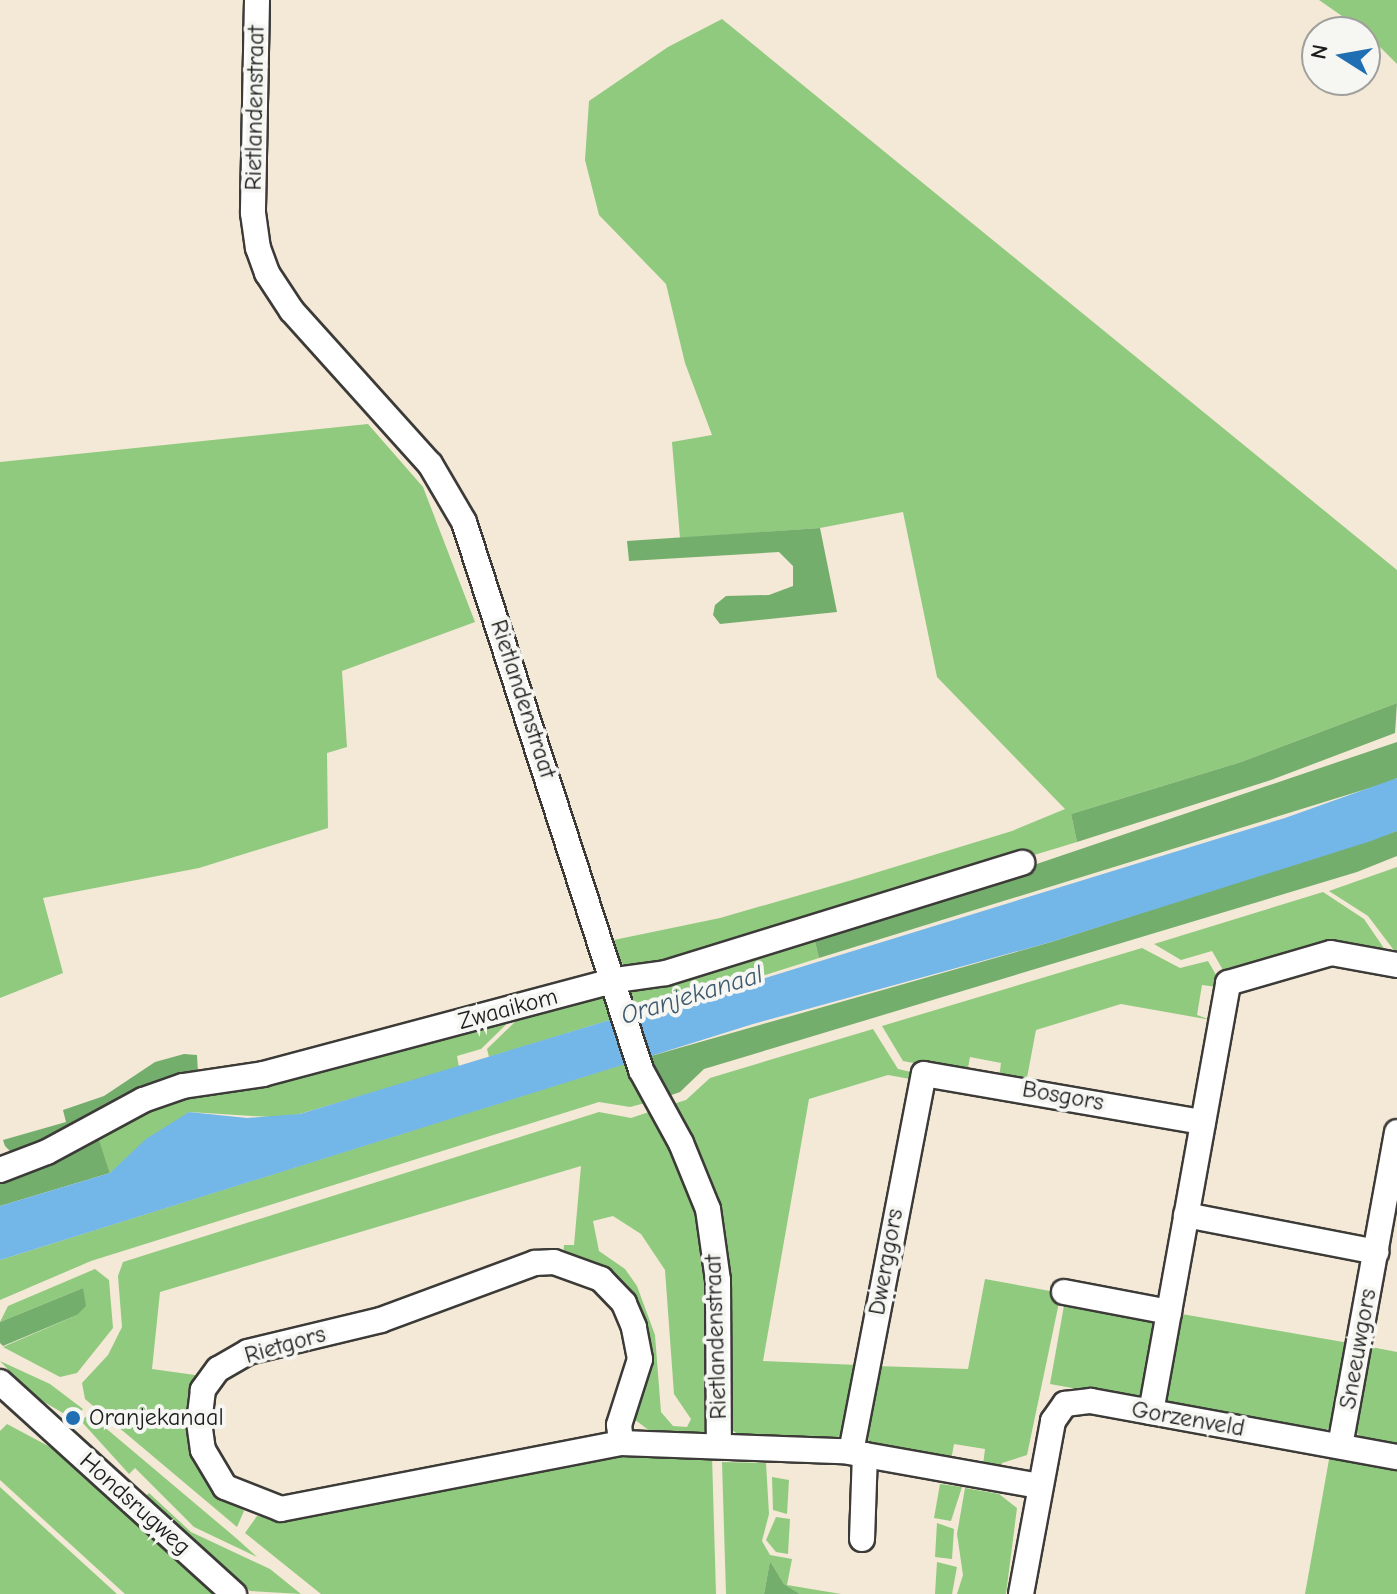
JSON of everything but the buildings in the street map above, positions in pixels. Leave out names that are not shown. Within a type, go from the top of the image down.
[{"type":"street","name":"Rietlandenstraat","points":[[257,0],[253,213],[267,273],[292,311],[430,464],[464,522],[616,980],[641,1070],[681,1143],[708,1209],[718,1280],[719,1445]]},
{"type":"street","name":"Zwaaikom","points":[[0,1170],[183,1086],[337,1056],[616,980],[666,973],[1022,863]]},
{"type":"street","points":[[1151,1412],[1228,983],[1331,953],[1397,965]]},
{"type":"street","name":"Bosgors","points":[[924,1074],[939,1073],[1203,1122]]},
{"type":"street","name":"Dwerggors","points":[[858,1453],[924,1074]]},
{"type":"street","name":"Sneeuwgors","points":[[1340,1446],[1396,1148]]},
{"type":"street","points":[[1186,1215],[1376,1252]]},
{"type":"street","name":"Rietgors","points":[[554,1262],[601,1279],[624,1303],[634,1327],[640,1359],[619,1425],[621,1443],[281,1509],[225,1487],[203,1450],[199,1422],[203,1390],[218,1369],[248,1352],[381,1320],[535,1263],[554,1262]]},
{"type":"street","points":[[1064,1292],[1169,1312]]},
{"type":"street","name":"Hondsrugweg","points":[[0,1382],[234,1594]]},
{"type":"street","name":"Gorzenveld","points":[[1021,1594],[1053,1421],[1065,1404],[1091,1401],[1397,1457]]},
{"type":"street","points":[[621,1443],[858,1453],[1040,1486]]},
{"type":"street","points":[[858,1453],[862,1539]]},
{"type":"green space","points":[[1319,0],[1397,0],[1397,64],[1381,48],[1381,16],[1342,16]]},
{"type":"green space","points":[[722,19],[1397,570],[1397,703],[1241,762],[1071,814],[1077,842],[762,937],[632,969],[620,962],[609,941],[720,918],[852,880],[1012,831],[1065,809],[937,677],[903,512],[820,528],[680,538],[672,442],[712,435],[685,363],[666,284],[599,215],[585,160],[589,101],[668,47]]},
{"type":"green space","points":[[368,424],[423,487],[475,622],[342,671],[347,747],[327,753],[328,828],[199,868],[43,898],[63,973],[0,998],[0,462]]},
{"type":"green space","points":[[820,528],[837,612],[720,624],[713,615],[715,605],[726,596],[769,595],[793,586],[793,566],[779,552],[629,561],[627,541]]},
{"type":"green space","points":[[1397,703],[1395,733],[1271,780],[1077,842],[1071,814],[1241,762]]},
{"type":"green space","points":[[1397,742],[1397,778],[1389,782],[819,958],[812,930],[992,879]]},
{"type":"green space","points":[[1397,831],[1397,856],[1357,872],[704,1069],[680,1092],[666,1097],[644,1058],[1051,942]]},
{"type":"green space","points":[[1397,867],[1396,953],[1368,916],[1329,891]]},
{"type":"green space","points":[[1323,892],[1364,919],[1388,954],[1227,977],[1212,951],[1181,960],[1154,944]]},
{"type":"green space","points":[[812,930],[819,958],[631,1017],[630,989]]},
{"type":"green space","points":[[1142,948],[1180,968],[1208,961],[1219,980],[1217,987],[1202,985],[1197,1015],[1211,1020],[1121,1004],[1036,1030],[1026,1083],[999,1078],[1001,1063],[970,1057],[967,1073],[903,1061],[882,1026]]},
{"type":"green space","points":[[600,994],[610,997],[613,1019],[489,1057],[487,1049],[519,1018]]},
{"type":"green space","points":[[518,1013],[481,1049],[457,1056],[459,1067],[286,1118],[189,1112],[110,1173],[96,1132],[146,1103]]},
{"type":"green space","points":[[873,1029],[898,1069],[911,1072],[910,1079],[888,1075],[809,1099],[763,1361],[858,1365],[846,1429],[836,1439],[742,1437],[729,1428],[726,1317],[670,1105],[686,1100],[710,1078]]},
{"type":"green space","points":[[184,1054],[197,1055],[198,1073],[14,1155],[5,1146],[3,1140],[66,1122],[63,1110],[104,1096],[155,1062]]},
{"type":"green space","points":[[630,1062],[649,1102],[630,1107],[599,1102],[91,1261],[0,1300],[0,1260]]},
{"type":"green space","points":[[655,1110],[682,1159],[706,1245],[707,1433],[703,1436],[655,1435],[634,1419],[642,1328],[563,1256],[564,1245],[574,1245],[581,1166],[160,1292],[152,1369],[202,1376],[192,1397],[231,1500],[244,1511],[237,1527],[85,1399],[82,1383],[108,1355],[122,1327],[118,1276],[123,1262],[599,1112],[631,1118]],"holes":[[[613,1216],[641,1234],[665,1270],[674,1394],[691,1419],[687,1427],[673,1426],[661,1412],[655,1335],[637,1286],[625,1269],[599,1251],[593,1221]]]},
{"type":"green space","points":[[96,1131],[110,1173],[0,1206],[0,1175]]},
{"type":"green space","points":[[95,1269],[109,1280],[113,1328],[77,1373],[60,1377],[3,1347],[77,1315],[83,1288],[0,1322],[8,1306]]},
{"type":"green space","points":[[985,1279],[1061,1293],[1027,1455],[1002,1463],[1001,1469],[983,1465],[985,1449],[954,1444],[951,1460],[868,1442],[876,1366],[968,1369]]},
{"type":"green space","points":[[83,1288],[86,1306],[77,1315],[3,1346],[0,1343],[0,1322]]},
{"type":"green space","points":[[1065,1300],[1159,1317],[1142,1394],[1128,1398],[1050,1384]]},
{"type":"green space","points":[[1176,1313],[1349,1343],[1332,1427],[1320,1432],[1169,1403],[1164,1397]]},
{"type":"green space","points":[[1366,1346],[1397,1352],[1397,1446],[1362,1439],[1352,1427]]},
{"type":"green space","points":[[0,1361],[50,1384],[83,1409],[73,1419],[34,1396]]},
{"type":"green space","points":[[89,1414],[257,1557],[194,1527],[135,1468],[129,1474],[81,1421]]},
{"type":"green space","points":[[7,1424],[65,1455],[216,1594],[125,1594],[0,1480],[0,1431]]},
{"type":"green space","points":[[640,1453],[712,1455],[716,1594],[321,1594],[245,1533],[257,1516],[294,1519],[387,1495]]},
{"type":"green space","points":[[1330,1454],[1397,1466],[1397,1594],[1305,1594]]},
{"type":"green space","points":[[722,1462],[766,1463],[769,1514],[762,1541],[770,1555],[792,1559],[787,1585],[841,1594],[800,1594],[784,1584],[770,1561],[764,1594],[726,1594]]},
{"type":"green space","points":[[772,1477],[789,1480],[787,1514],[773,1510]]},
{"type":"green space","points":[[940,1484],[962,1487],[951,1521],[934,1518]]},
{"type":"green space","points":[[0,1487],[49,1532],[117,1594],[0,1594]]},
{"type":"green space","points":[[965,1488],[999,1494],[1017,1508],[1006,1594],[957,1594],[963,1575],[957,1534]]},
{"type":"green space","points":[[149,1493],[191,1532],[270,1569],[301,1594],[250,1591],[145,1497]]},
{"type":"green space","points":[[776,1517],[790,1519],[788,1554],[776,1552],[766,1540]]},
{"type":"green space","points":[[937,1523],[954,1529],[952,1559],[935,1557]]},
{"type":"green space","points":[[770,1561],[784,1584],[800,1594],[764,1594]]},
{"type":"green space","points":[[937,1562],[957,1567],[952,1594],[935,1594]]},
{"type":"water","points":[[1397,778],[1397,831],[1371,841],[1051,942],[753,1024],[0,1260],[0,1206],[110,1173],[146,1139],[189,1112],[247,1118],[300,1114],[613,1019],[658,1011],[1285,818]]},
{"type":"place","name":"Oranjekanaal","points":[[73,1418]]}]
